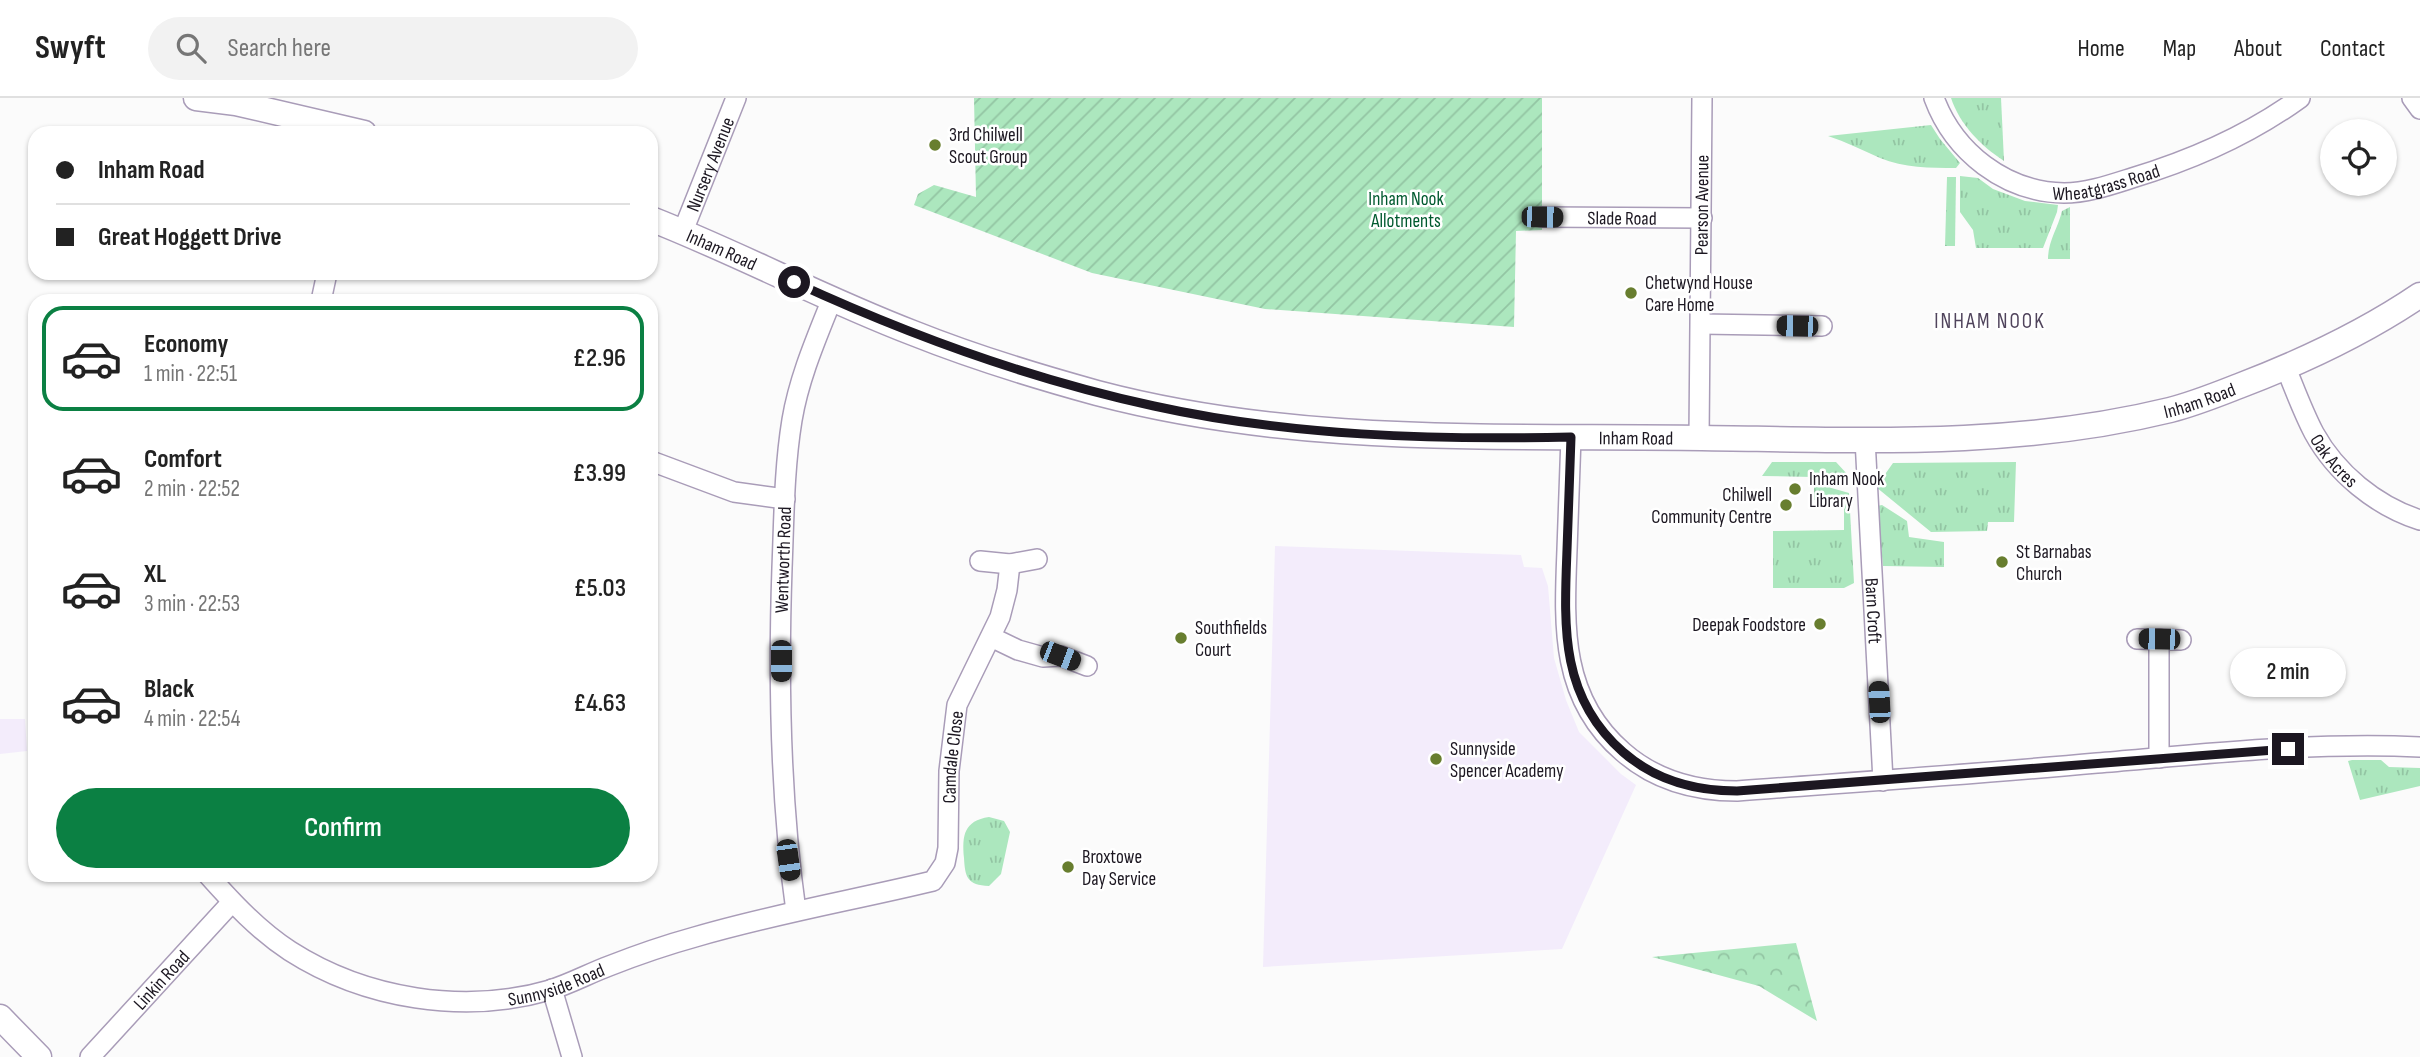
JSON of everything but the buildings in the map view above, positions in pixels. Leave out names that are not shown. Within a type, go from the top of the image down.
[{"type":"street","points":[[196,98],[236,103],[334,126]]},
{"type":"street","name":"Nursery Avenue","points":[[682,231],[736,98]]},
{"type":"street","name":"Pearson Avenue","points":[[1699,438],[1702,98]]},
{"type":"street","name":"Wheatgrass Road","points":[[1934,98],[1942,120],[1959,144],[1978,162],[2019,184],[2061,193],[2114,184],[2183,162],[2234,138],[2300,98]]},
{"type":"street","points":[[2412,98],[2420,109]]},
{"type":"street","name":"Slade Road","points":[[1542,217],[1702,218]]},
{"type":"street","name":"Inham Road","points":[[658,222],[914,334],[987,360],[1087,390],[1156,407],[1267,425],[1377,435],[1968,439],[2035,434],[2116,421],[2189,405],[2286,368],[2379,320],[2420,295]]},
{"type":"street","name":"Wentworth Road","points":[[796,911],[783,810],[781,595],[787,456],[805,369],[832,299]]},
{"type":"street","points":[[1700,324],[1822,326]]},
{"type":"street","name":"Oak Acres","points":[[2286,368],[2314,433],[2331,458],[2364,491],[2386,505],[2420,520]]},
{"type":"street","points":[[1571,437],[1566,632],[1569,659],[1581,699],[1600,730],[1645,769],[1678,783],[1706,789],[1737,791],[2334,746],[2420,747]]},
{"type":"street","name":"Barn Croft","points":[[1866,439],[1883,781]]},
{"type":"street","points":[[658,464],[734,492],[785,499]]},
{"type":"street","points":[[980,561],[1010,564],[1037,559]]},
{"type":"street","name":"Camdale Close","points":[[933,881],[945,863],[948,848],[949,771],[957,705],[990,637],[1007,590],[1010,564]]},
{"type":"street","points":[[990,637],[1018,650],[1043,657],[1060,656],[1087,666]]},
{"type":"street","points":[[2137,639],[2181,639]]},
{"type":"street","points":[[2159,639],[2159,758]]},
{"type":"street","name":"Sunnyside Road","points":[[214,882],[260,928],[289,950],[314,964],[358,984],[415,998],[445,1002],[524,996],[552,989],[609,966],[695,937],[796,911],[933,881]]},
{"type":"street","name":"Linkin Road","points":[[90,1057],[232,902]]},
{"type":"street","points":[[552,989],[572,1057]]},
{"type":"street","points":[[0,1017],[39,1057]]},
{"type":"shaded area","name":"Sunnyside Spencer Academy","points":[[1275,546],[1521,555],[1524,567],[1542,568],[1548,586],[1554,658],[1579,732],[1621,774],[1636,785],[1562,949],[1263,967]]},
{"type":"shaded area","points":[[0,719],[25,719],[27,751],[0,754]]},
{"type":"green space","name":"Inham Nook Allotments","points":[[974,98],[1542,98],[1542,230],[1516,231],[1514,327],[1265,309],[1092,273],[914,205],[918,194],[934,185],[976,197]]},
{"type":"green space","points":[[1951,98],[2001,98],[2004,161],[1972,134]]},
{"type":"green space","points":[[1931,125],[1960,163],[1956,168],[1898,164],[1828,136]]},
{"type":"green space","points":[[1960,176],[1978,178],[1993,189],[2025,201],[2058,205],[2043,248],[1976,248],[1973,230],[1960,212]]},
{"type":"green space","points":[[1947,177],[1956,177],[1955,246],[1945,246]]},
{"type":"green space","points":[[2070,207],[2070,259],[2048,259],[2062,211]]},
{"type":"green space","points":[[1772,462],[1836,462],[1848,475],[1849,487],[1813,477],[1762,476]]},
{"type":"green space","points":[[2016,462],[2014,522],[1988,522],[1987,531],[1931,532],[1876,487],[1893,463]]},
{"type":"green space","points":[[1814,483],[1849,493],[1854,583],[1844,588],[1773,588],[1773,531],[1844,530],[1844,500],[1814,500]]},
{"type":"green space","points":[[1882,505],[1907,521],[1909,537],[1944,542],[1944,567],[1883,566],[1877,506]]},
{"type":"green space","points":[[2381,760],[2389,767],[2420,768],[2420,786],[2360,800],[2348,761]]},
{"type":"green space","points":[[989,817],[1004,821],[1010,832],[1001,874],[989,886],[976,884],[969,879],[963,850],[966,830],[974,822]]},
{"type":"green space","points":[[1796,943],[1817,1021],[1759,986],[1652,957]]},
{"type":"place","name":"3rd Chilwell Scout Group","points":[[935,145]]},
{"type":"place","name":"Chetwynd House Care Home","points":[[1631,293]]},
{"type":"place","name":"Inham Nook Library","points":[[1795,489]]},
{"type":"place","name":"Chilwell Community Centre","points":[[1786,505]]},
{"type":"place","name":"St Barnabas Church","points":[[2002,562]]},
{"type":"place","name":"Deepak Foodstore","points":[[1820,624]]},
{"type":"place","name":"Southfields Court","points":[[1181,638]]},
{"type":"place","name":"Sunnyside Spencer Academy","points":[[1436,759]]},
{"type":"place","name":"Broxtowe Day Service","points":[[1068,867]]},
{"type":"district","name":"INHAM NOOK","points":[[1990,321]]},
{"type":"route","points":[[794,282],[914,334],[987,360],[1156,407],[1267,425],[1377,435],[1571,437],[1566,632],[1573,674],[1581,699],[1600,730],[1645,769],[1678,783],[1715,791],[1737,791],[2288,749]]}]
